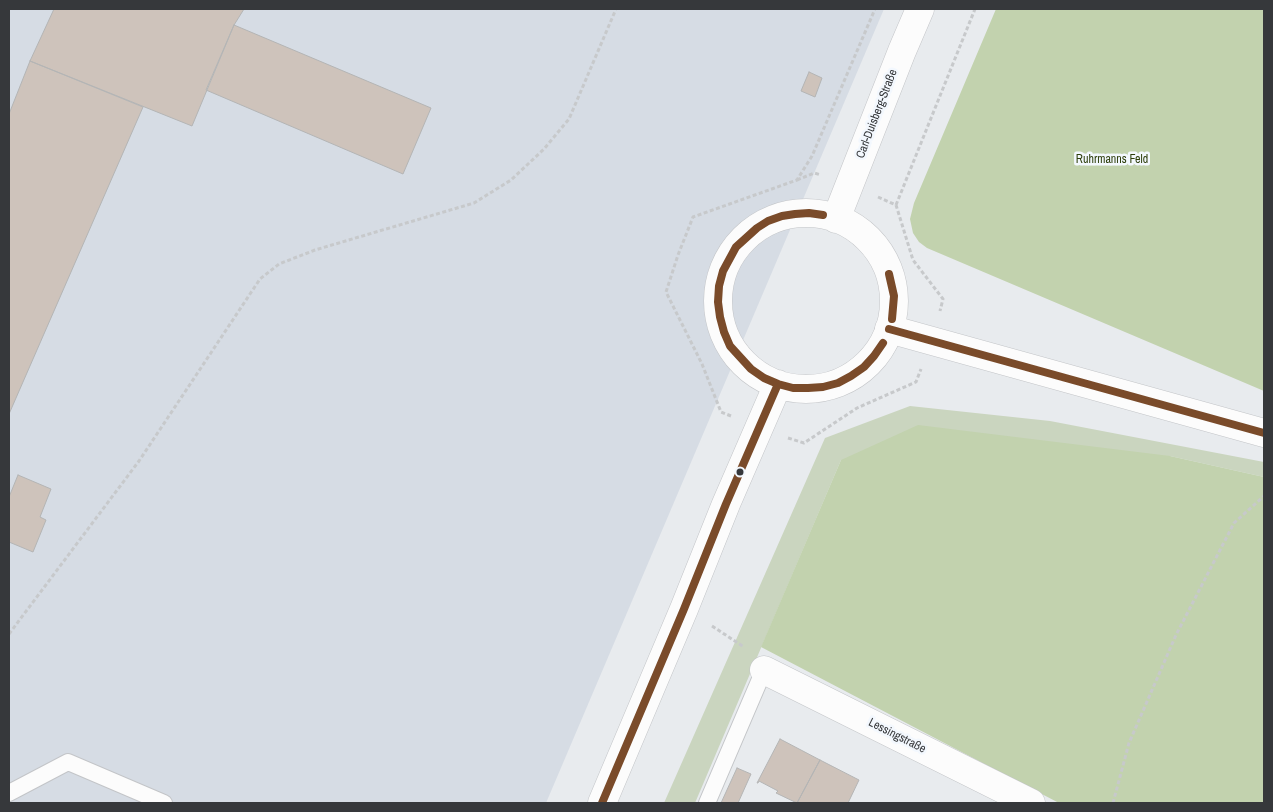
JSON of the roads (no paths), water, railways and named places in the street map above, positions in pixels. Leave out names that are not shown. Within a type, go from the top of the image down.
[{"type":"main road","name":"Carl-Duisberg-Straße","points":[[836,219],[920,9]]},
{"type":"main road","points":[[809,213],[836,219],[852,226],[865,236],[880,253],[892,284],[894,296],[889,329],[883,343],[874,356],[858,372],[838,383],[808,388],[793,388],[778,384],[764,378],[751,369],[730,346],[724,332],[718,302],[719,286],[723,271],[736,247],[757,228],[768,221],[782,216],[809,213]]},
{"type":"main road","points":[[889,329],[1264,433]]},
{"type":"main road","points":[[602,803],[778,384]]},
{"type":"main road","name":"Lessingstraße","points":[[764,670],[1031,803]]},
{"type":"lane","points":[[707,803],[764,670]]},
{"type":"lane","points":[[9,793],[68,762],[164,803]]},
{"type":"park label","name":"Ruhrmanns Feld","points":[[1112,160]]}]
